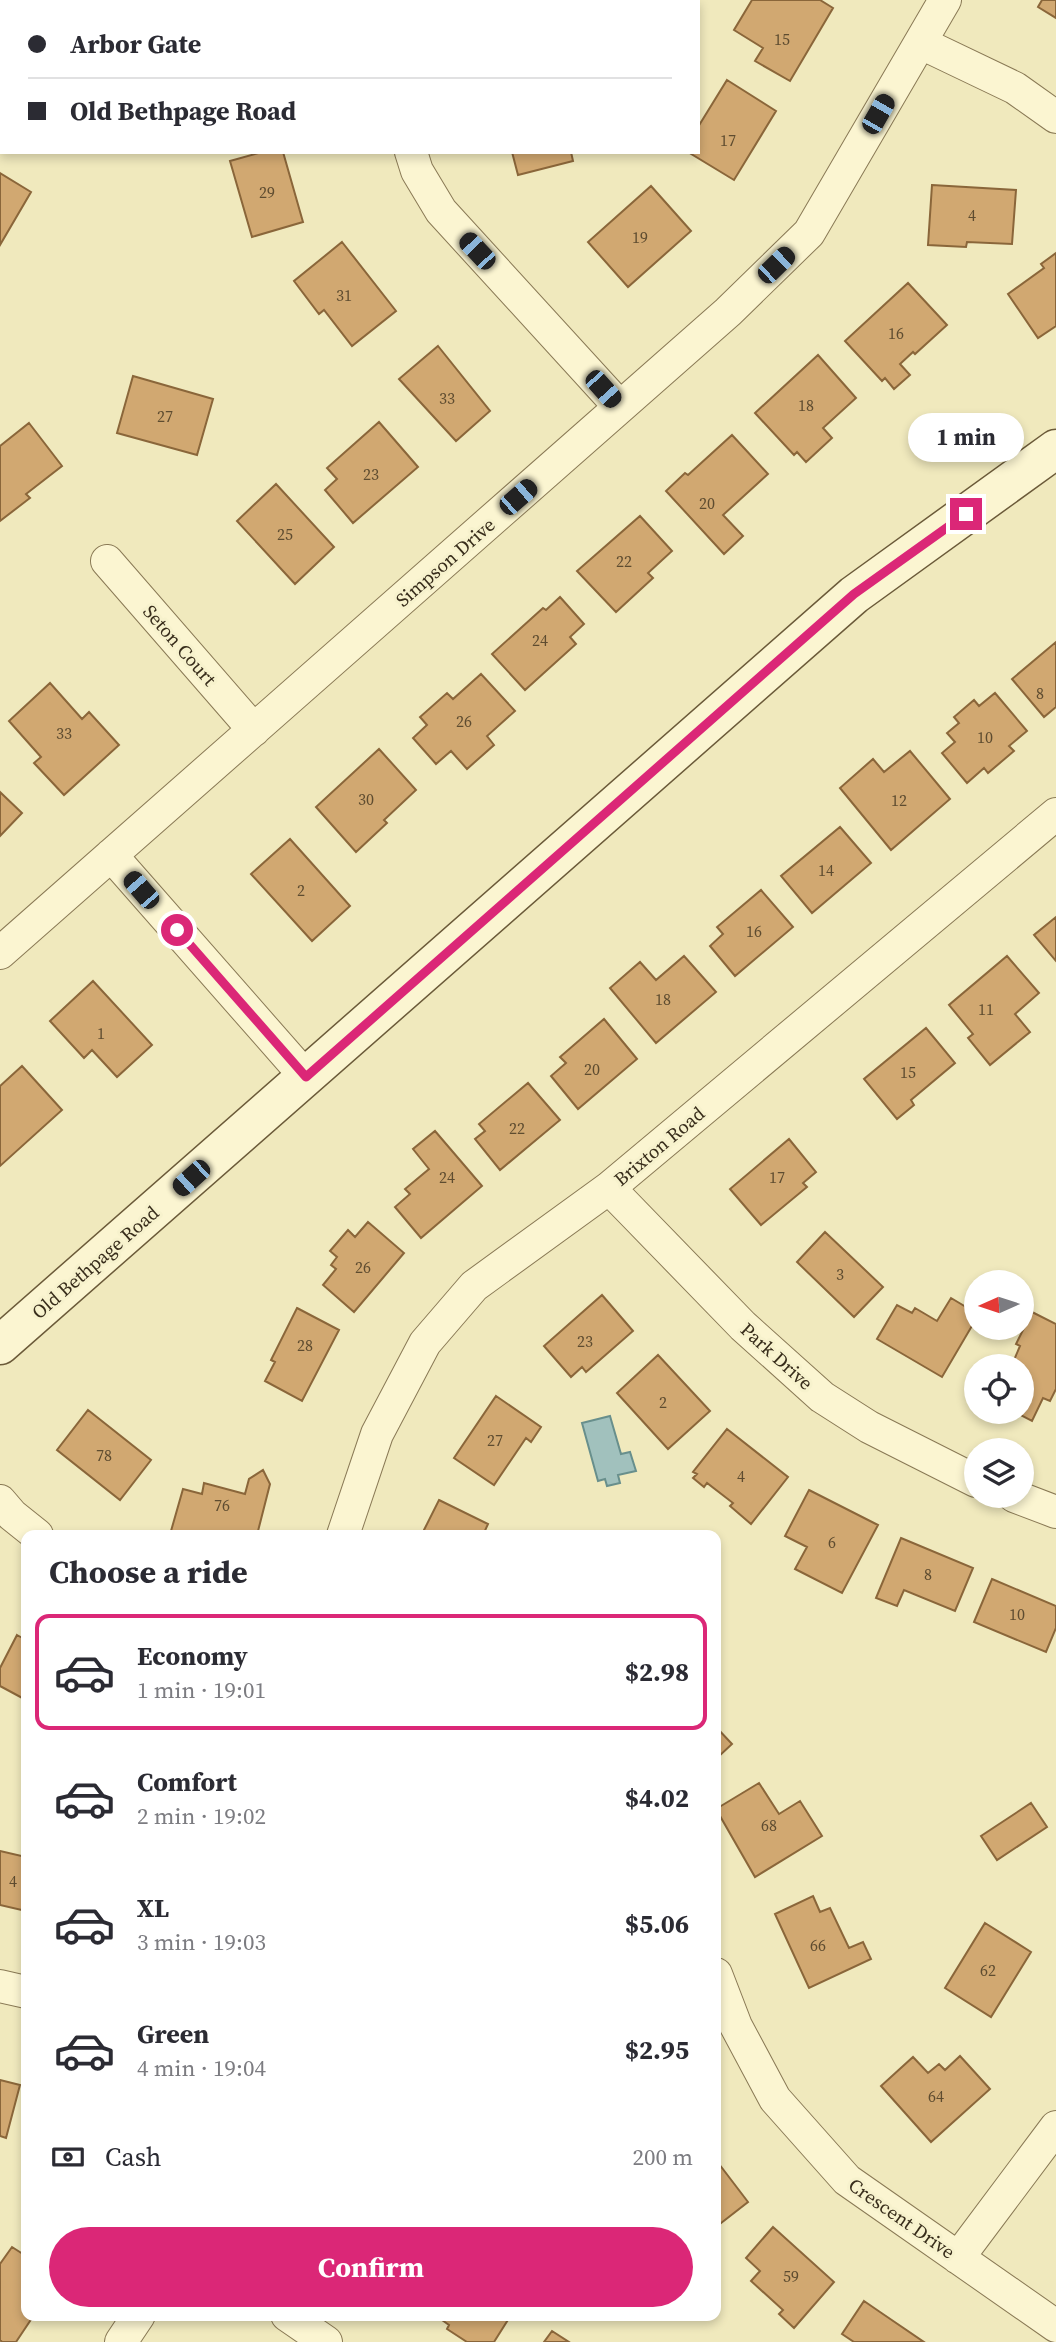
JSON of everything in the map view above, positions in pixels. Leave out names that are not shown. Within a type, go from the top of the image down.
[{"type":"main road","name":"Old Bethpage Road","points":[[0,1345],[854,594],[1056,449]]},
{"type":"street","name":"Simpson Drive","points":[[0,953],[728,312],[808,233],[945,0]]},
{"type":"street","points":[[920,43],[1015,88],[1056,117]]},
{"type":"street","points":[[412,154],[416,171],[441,212],[620,407]]},
{"type":"street","name":"Seton Court","points":[[107,561],[254,730]]},
{"type":"street","name":"Brixton Road","points":[[345,1530],[377,1434],[425,1343],[474,1286],[609,1188],[1056,814]]},
{"type":"street","points":[[111,855],[306,1077]]},
{"type":"street","name":"Park Drive","points":[[609,1188],[743,1326],[822,1397],[869,1427],[964,1475]]},
{"type":"street","points":[[0,1501],[31,1530]]},
{"type":"street","points":[[1034,1504],[1056,1512]]},
{"type":"street","points":[[0,1986],[21,1991]]},
{"type":"street","name":"Crescent Drive","points":[[721,1987],[736,2026],[775,2099],[846,2180],[1056,2326]]},
{"type":"street","points":[[958,2258],[1056,2127]]},
{"type":"street","points":[[121,2342],[135,2321]]},
{"type":"street","points":[[296,2321],[326,2342]]},
{"type":"water","points":[[610,1416],[621,1454],[630,1452],[636,1471],[618,1475],[620,1483],[607,1486],[605,1479],[598,1481],[582,1423]]},
{"type":"building","points":[[752,0],[820,0],[833,8],[790,81],[755,61],[763,48],[734,30]]},
{"type":"building","points":[[1042,0],[1056,0],[1056,18],[1038,7]]},
{"type":"building","points":[[727,80],[776,111],[734,180],[691,154],[700,154],[700,124]]},
{"type":"building","points":[[255,154],[284,154],[303,222],[252,237],[230,161]]},
{"type":"building","points":[[513,154],[571,154],[573,161],[518,175]]},
{"type":"building","points":[[0,173],[31,192],[0,245]]},
{"type":"building","points":[[932,185],[1016,190],[1012,244],[967,242],[966,247],[928,245]]},
{"type":"building","points":[[651,186],[691,231],[628,287],[588,242]]},
{"type":"building","points":[[342,242],[396,311],[352,346],[324,310],[319,314],[294,281]]},
{"type":"building","points":[[1056,253],[1056,326],[1038,338],[1008,294],[1044,268],[1041,264]]},
{"type":"building","points":[[908,283],[947,325],[900,364],[910,375],[894,389],[885,378],[882,381],[845,341]]},
{"type":"building","points":[[438,346],[490,411],[456,441],[399,379]]},
{"type":"building","points":[[818,355],[856,398],[823,428],[832,438],[806,462],[797,452],[794,455],[755,413]]},
{"type":"building","points":[[133,376],[213,399],[197,455],[117,433]]},
{"type":"building","points":[[379,422],[418,467],[353,523],[325,490],[337,479],[327,468]]},
{"type":"building","points":[[29,423],[62,466],[26,494],[30,498],[0,521],[0,446]]},
{"type":"building","points":[[732,435],[768,474],[723,515],[743,536],[724,554],[666,491]]},
{"type":"building","points":[[276,484],[334,547],[295,584],[237,521]]},
{"type":"building","points":[[640,516],[672,551],[648,573],[653,578],[616,612],[577,571]]},
{"type":"building","points":[[560,597],[584,624],[570,637],[576,644],[525,690],[492,654],[543,608],[546,610]]},
{"type":"building","points":[[1056,642],[1056,707],[1044,717],[1012,679]]},
{"type":"building","points":[[481,674],[515,711],[487,736],[494,745],[467,769],[451,751],[436,764],[413,738],[427,725],[420,717],[447,693],[453,699]]},
{"type":"building","points":[[50,683],[82,719],[89,712],[119,745],[64,795],[34,763],[41,757],[9,721]]},
{"type":"building","points":[[995,693],[1027,731],[1009,746],[1014,751],[988,773],[984,768],[967,783],[942,753],[955,742],[947,733],[959,723],[954,717],[974,700],[979,706]]},
{"type":"building","points":[[379,749],[416,790],[384,820],[387,823],[356,852],[316,807]]},
{"type":"building","points":[[910,751],[950,799],[891,850],[840,788],[873,759],[884,772]]},
{"type":"building","points":[[0,792],[22,813],[0,836]]},
{"type":"building","points":[[840,827],[871,863],[812,913],[781,876]]},
{"type":"building","points":[[290,839],[350,906],[312,941],[251,874]]},
{"type":"building","points":[[761,890],[793,927],[735,976],[710,946],[723,934],[717,927]]},
{"type":"building","points":[[1056,917],[1056,961],[1034,935]]},
{"type":"building","points":[[684,956],[716,992],[656,1043],[610,988],[640,962],[656,980]]},
{"type":"building","points":[[1007,956],[1039,993],[1015,1014],[1030,1032],[990,1065],[968,1038],[973,1034],[949,1005]]},
{"type":"building","points":[[93,981],[152,1045],[117,1077],[92,1050],[84,1058],[50,1021]]},
{"type":"building","points":[[604,1019],[637,1059],[578,1109],[551,1076],[566,1063],[560,1057]]},
{"type":"building","points":[[926,1028],[955,1063],[911,1100],[914,1105],[897,1119],[864,1079]]},
{"type":"building","points":[[22,1066],[62,1110],[0,1166],[0,1086]]},
{"type":"building","points":[[528,1083],[560,1120],[500,1170],[475,1139],[485,1131],[479,1124]]},
{"type":"building","points":[[435,1131],[482,1186],[421,1238],[395,1207],[410,1194],[405,1189],[429,1169],[413,1149]]},
{"type":"building","points":[[789,1139],[816,1172],[803,1183],[807,1187],[761,1225],[730,1189]]},
{"type":"building","points":[[368,1222],[404,1253],[354,1312],[323,1285],[336,1269],[331,1265],[337,1257],[330,1251],[348,1230],[355,1237]]},
{"type":"building","points":[[825,1232],[883,1287],[854,1317],[797,1262]]},
{"type":"building","points":[[602,1295],[633,1331],[586,1372],[582,1367],[571,1377],[544,1346]]},
{"type":"building","points":[[951,1298],[964,1306],[964,1339],[942,1377],[877,1339],[897,1305],[912,1313],[915,1308],[937,1321]]},
{"type":"building","points":[[297,1308],[339,1330],[302,1401],[265,1381],[275,1362],[271,1360]]},
{"type":"building","points":[[1034,1313],[1056,1324],[1056,1389],[1050,1401],[1043,1398],[1034,1417],[1034,1354],[1017,1354],[1020,1346],[1016,1344],[1018,1340],[1034,1340]]},
{"type":"building","points":[[658,1355],[710,1411],[668,1449],[617,1393]]},
{"type":"building","points":[[496,1396],[541,1427],[531,1442],[526,1438],[494,1485],[454,1458]]},
{"type":"building","points":[[88,1410],[151,1460],[120,1500],[57,1450]]},
{"type":"building","points":[[727,1429],[788,1477],[751,1524],[730,1506],[733,1503],[707,1483],[704,1487],[693,1478],[697,1474],[693,1472]]},
{"type":"building","points":[[263,1470],[270,1484],[258,1530],[171,1530],[183,1489],[202,1494],[204,1483],[245,1494],[249,1479]]},
{"type":"building","points":[[809,1490],[878,1525],[842,1593],[795,1569],[807,1547],[785,1536]]},
{"type":"building","points":[[439,1500],[488,1524],[485,1530],[424,1530]]},
{"type":"building","points":[[901,1538],[973,1568],[955,1611],[904,1590],[897,1606],[876,1598]]},
{"type":"building","points":[[992,1579],[1056,1606],[1056,1628],[1046,1652],[974,1622]]},
{"type":"building","points":[[17,1635],[21,1637],[21,1697],[0,1686],[0,1668]]},
{"type":"building","points":[[721,1732],[732,1744],[721,1754]]},
{"type":"building","points":[[759,1783],[779,1814],[800,1801],[822,1836],[755,1877],[721,1818],[721,1806]]},
{"type":"building","points":[[1031,1803],[1047,1827],[997,1860],[981,1836]]},
{"type":"building","points":[[0,1851],[21,1856],[21,1910],[0,1905]]},
{"type":"building","points":[[813,1896],[820,1912],[830,1908],[849,1948],[863,1942],[871,1959],[809,1988],[775,1914]]},
{"type":"building","points":[[985,1923],[1031,1952],[991,2017],[945,1988]]},
{"type":"building","points":[[960,2056],[990,2089],[931,2142],[881,2086],[913,2057],[928,2073],[939,2064],[945,2070]]},
{"type":"building","points":[[0,2080],[20,2085],[6,2138],[0,2136]]},
{"type":"building","points":[[721,2167],[748,2202],[721,2223]]},
{"type":"building","points":[[773,2227],[834,2282],[794,2328],[779,2314],[783,2310],[751,2281],[760,2271],[746,2258]]},
{"type":"building","points":[[12,2247],[21,2253],[21,2321],[30,2321],[16,2342],[0,2340],[0,2264]]},
{"type":"building","points":[[864,2301],[924,2342],[854,2342],[842,2334]]},
{"type":"building","points":[[443,2321],[507,2321],[494,2342],[467,2342],[447,2329],[449,2325]]},
{"type":"building","points":[[552,2331],[569,2342],[544,2342]]},
{"type":"route","points":[[177,930],[306,1077],[854,594],[966,514]]}]
